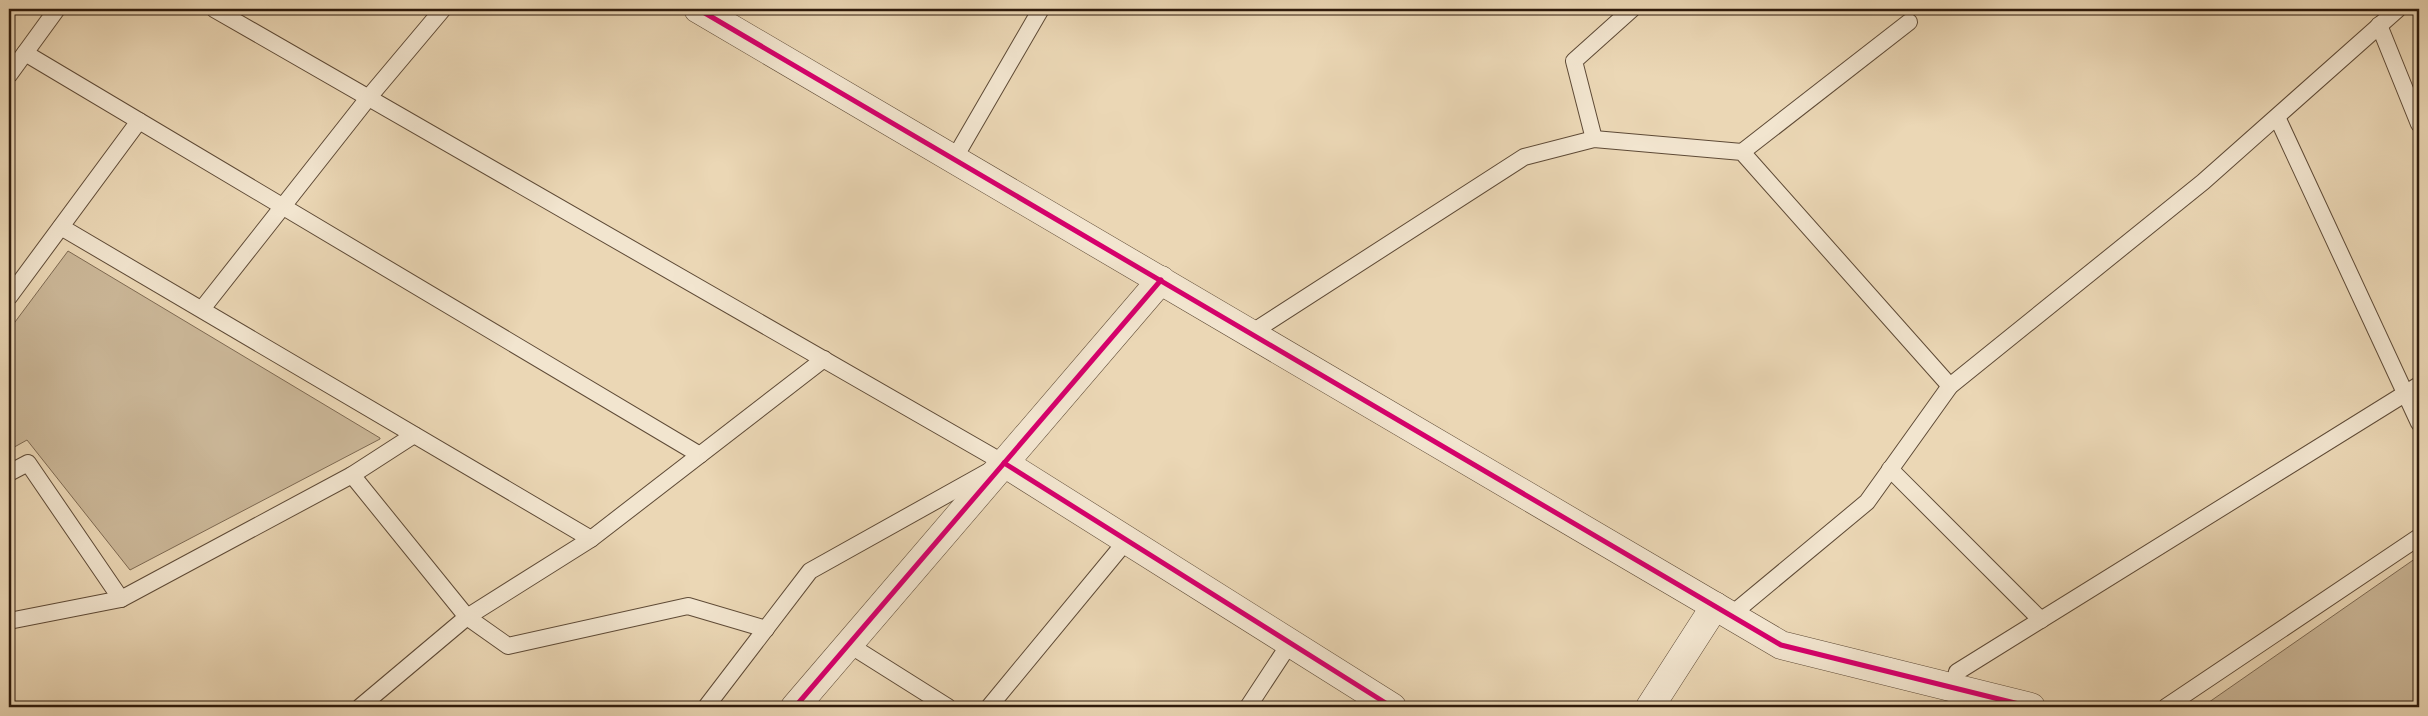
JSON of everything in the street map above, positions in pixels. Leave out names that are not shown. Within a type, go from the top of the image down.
[{"type":"street","points":[[698,9],[1781,645],[2031,707]]},
{"type":"street","points":[[795,707],[1161,280]]},
{"type":"street","points":[[1004,463],[1392,707]]},
{"type":"street","points":[[1650,707],[1723,610]]},
{"type":"lane","points":[[9,75],[57,9]]},
{"type":"lane","points":[[214,9],[1004,463]]},
{"type":"lane","points":[[202,309],[369,97],[443,9]]},
{"type":"lane","points":[[954,159],[1041,9]]},
{"type":"lane","points":[[1594,139],[1574,61],[1632,9]]},
{"type":"lane","points":[[1723,610],[1867,502],[1950,386],[2203,182],[2398,9]]},
{"type":"lane","points":[[1251,333],[1524,157],[1594,139],[1742,152],[1910,22]]},
{"type":"lane","points":[[2379,25],[2419,124]]},
{"type":"lane","points":[[25,53],[700,455]]},
{"type":"lane","points":[[2277,117],[2413,389],[2419,423]]},
{"type":"lane","points":[[9,297],[139,121]]},
{"type":"lane","points":[[1742,152],[1950,386]]},
{"type":"lane","points":[[61,227],[591,539]]},
{"type":"lane","points":[[360,707],[467,617],[591,539],[824,359]]},
{"type":"lane","points":[[1953,688],[1957,672],[2413,389]]},
{"type":"lane","points":[[9,621],[121,599],[352,475],[414,435]]},
{"type":"lane","points":[[9,473],[28,463],[121,599]]},
{"type":"lane","points":[[706,707],[810,571],[1004,463]]},
{"type":"lane","points":[[1890,469],[2041,620]]},
{"type":"lane","points":[[352,475],[467,617],[508,646],[688,606],[766,629]]},
{"type":"lane","points":[[2166,707],[2419,537]]},
{"type":"lane","points":[[989,707],[1127,540]]},
{"type":"lane","points":[[1248,707],[1290,643]]},
{"type":"lane","points":[[848,644],[948,707]]},
{"type":"shaded area","points":[[68,251],[380,439],[130,570],[27,440],[9,450],[9,330]]},
{"type":"shaded area","points":[[2419,556],[2419,707],[2202,707]]},
{"type":"cycle path","points":[[698,9],[1781,645],[2031,707]]},
{"type":"cycle path","points":[[795,707],[1161,280]]},
{"type":"cycle path","points":[[1004,463],[1392,707]]}]
